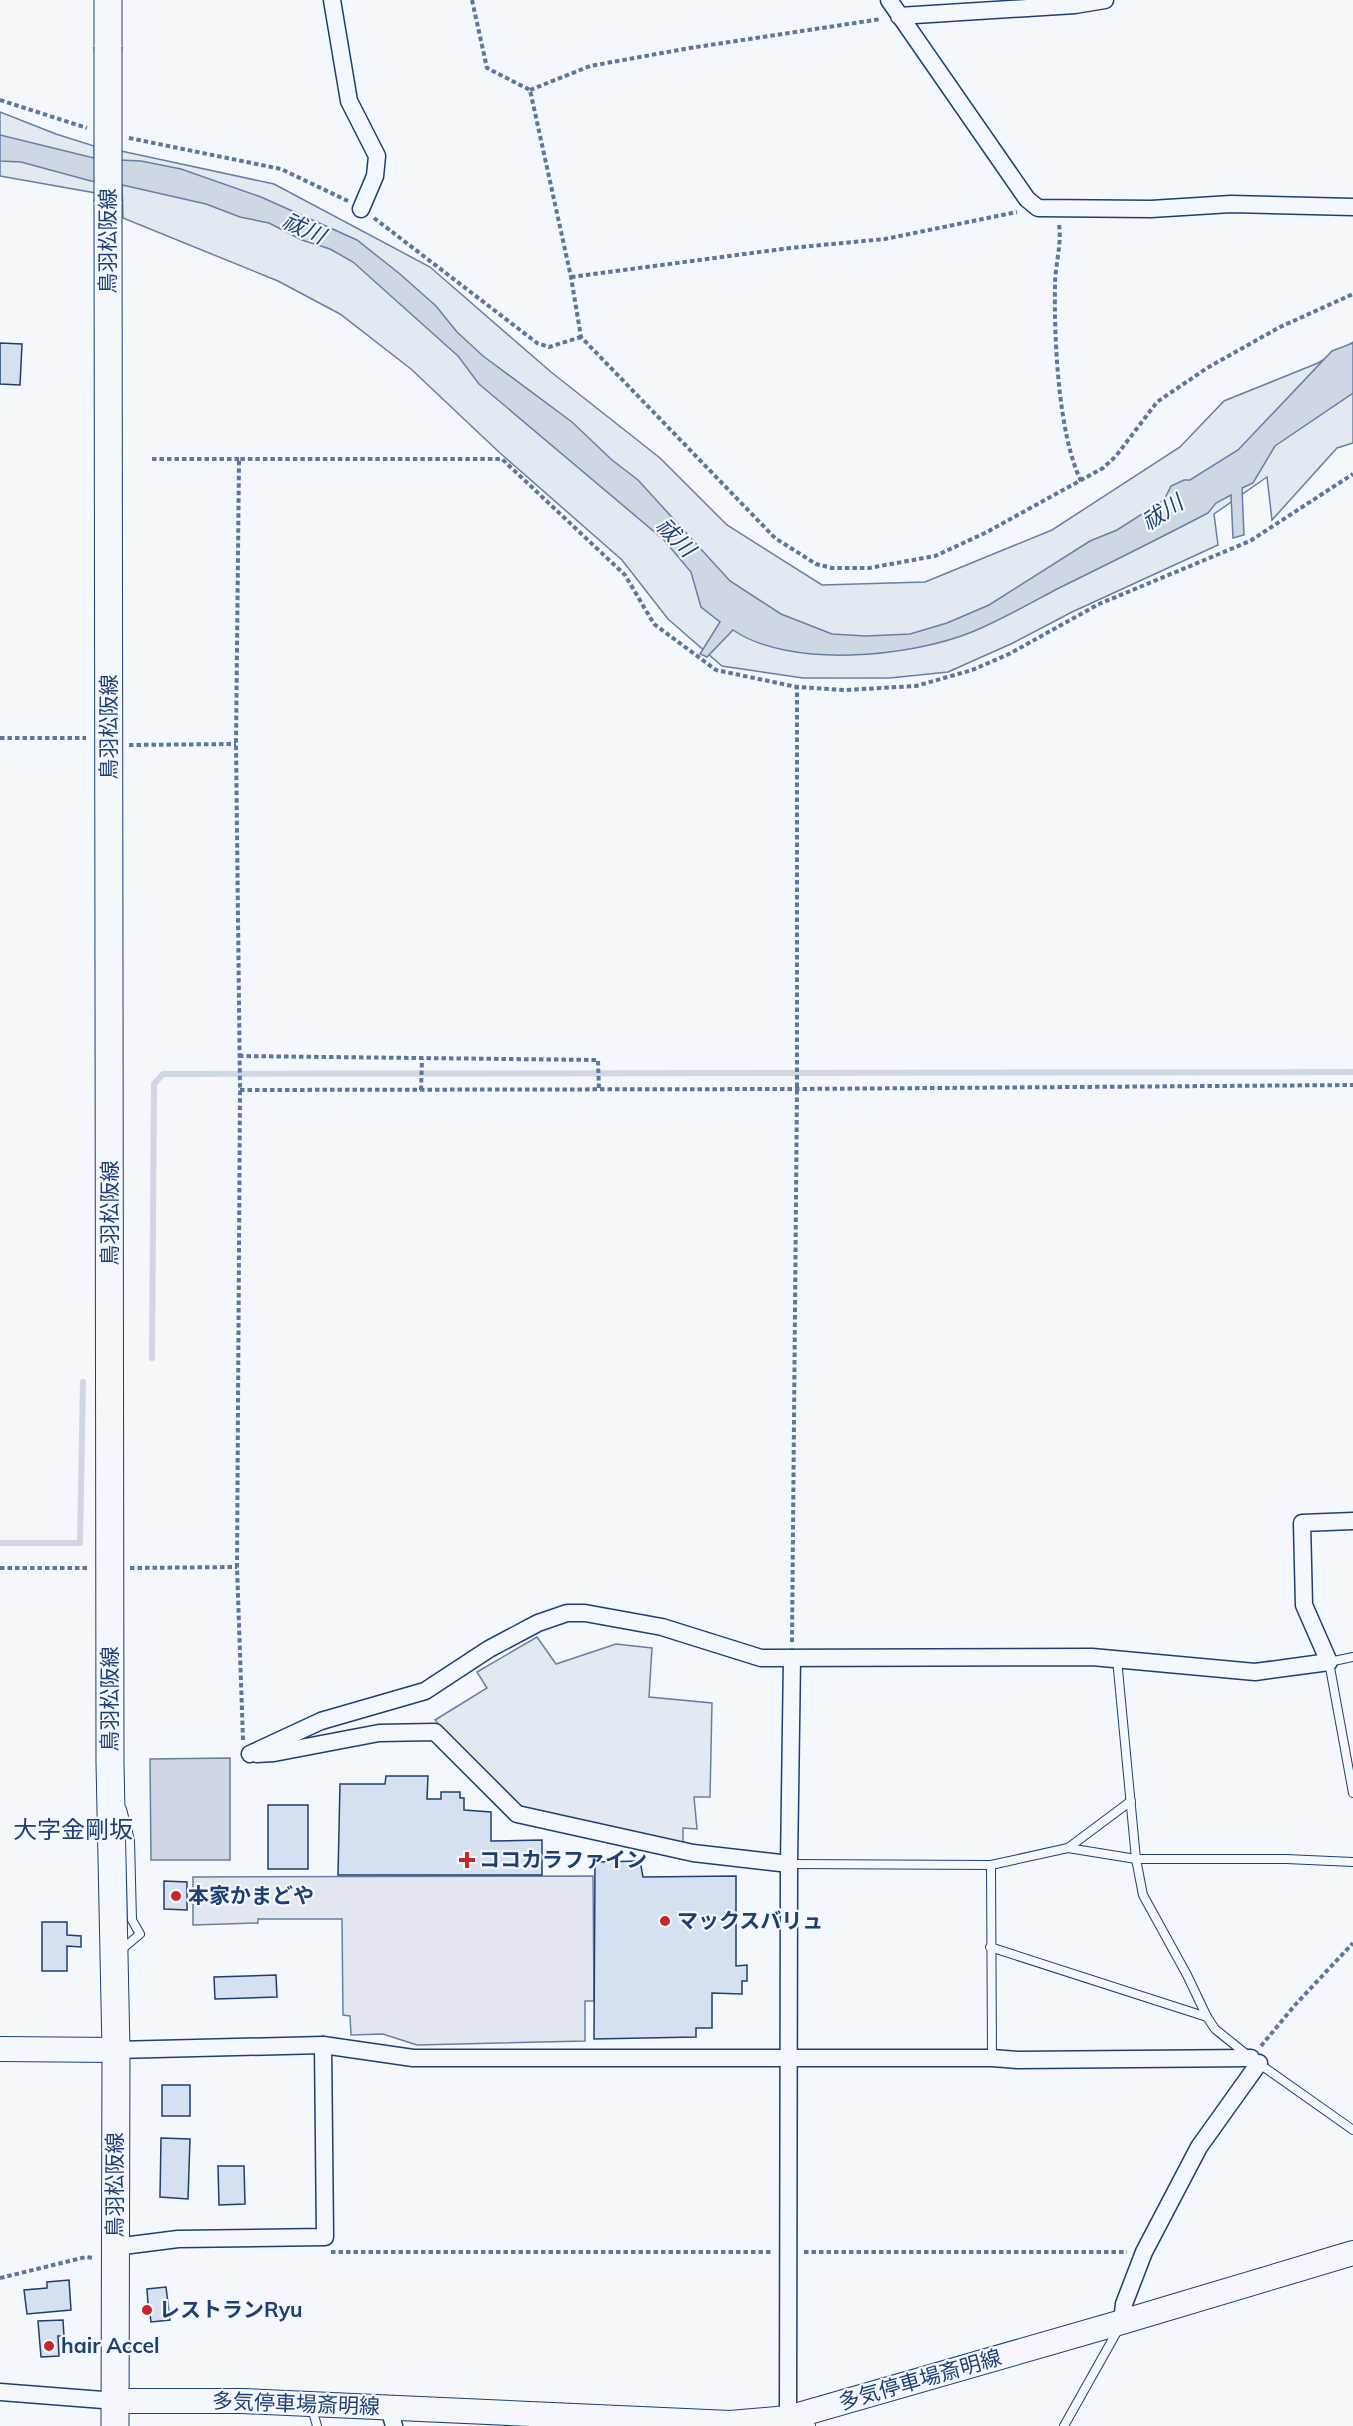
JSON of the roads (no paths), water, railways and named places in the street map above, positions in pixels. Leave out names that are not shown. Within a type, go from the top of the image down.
[{"type":"main road","name":"鳥羽松阪線","points":[[108,0],[110,1763],[116,2050],[115,2413]]},
{"type":"main road","points":[[0,2049],[116,2050]]},
{"type":"main road","name":"多気停車場斎明線","points":[[115,2413],[242,2401],[314,2415],[757,2423],[788,2418],[1353,2253]]},
{"type":"street","points":[[332,0],[348,101],[376,156],[375,176],[361,209]]},
{"type":"street","points":[[889,0],[1027,199],[1042,209],[1151,209],[1231,204],[1353,207]]},
{"type":"street","points":[[899,16],[1075,5],[1105,0]]},
{"type":"street","points":[[789,1863],[693,1853],[517,1814],[435,1732],[379,1733],[274,1754],[250,1755],[321,1721],[425,1690],[489,1649],[538,1623],[567,1613],[585,1613],[662,1627],[762,1658],[1117,1659],[1255,1672],[1329,1662],[1304,1605],[1302,1523],[1353,1521]]},
{"type":"street","points":[[788,2418],[789,1863],[792,1658]]},
{"type":"street","points":[[115,2254],[178,2240],[325,2237],[323,2045]]},
{"type":"street","points":[[116,2050],[323,2045],[413,2058],[992,2058],[1255,2061]]},
{"type":"street","points":[[1122,2322],[1124,2304],[1144,2252],[1199,2147],[1255,2061]]},
{"type":"street","points":[[0,2392],[115,2413]]},
{"type":"lane","points":[[1353,1657],[1329,1662],[1353,1793]]},
{"type":"lane","points":[[1117,1659],[1136,1858],[1143,1895],[1215,2029],[1255,2061],[1353,2130]]},
{"type":"lane","points":[[1068,1848],[1131,1801]]},
{"type":"lane","points":[[789,1863],[991,1865],[1068,1848],[1136,1858],[1353,1862]]},
{"type":"lane","points":[[991,1865],[992,2058]]},
{"type":"lane","points":[[990,1947],[1207,2017]]},
{"type":"lane","points":[[1065,2426],[1122,2322]]},
{"type":"lane","points":[[788,2418],[811,2426]]},
{"type":"water","name":"祓川","points":[[0,135],[98,159],[141,161],[181,169],[261,197],[357,240],[436,306],[457,332],[483,356],[572,422],[612,460],[638,480],[730,581],[781,614],[832,634],[866,636],[910,634],[947,623],[989,605],[1090,541],[1117,530],[1164,500],[1171,486],[1184,480],[1190,480],[1238,450],[1332,351],[1353,343],[1353,393],[1275,446],[1253,483],[1242,488],[1244,535],[1233,538],[1231,495],[1216,503],[1208,513],[994,622],[946,641],[884,653],[817,654],[786,650],[757,642],[733,630],[707,657],[700,654],[720,622],[701,607],[691,572],[664,540],[479,384],[458,356],[353,262],[330,249],[302,240],[269,223],[240,217],[206,204],[118,184],[91,181],[21,162],[0,161]]},
{"type":"water","points":[[230,1758],[230,1860],[151,1860],[150,1759]]},
{"type":"waterway","points":[[152,1358],[154,1084],[163,1074],[1353,1072]]},
{"type":"waterway","points":[[0,1543],[80,1543],[83,1382]]},
{"type":"place","name":"ココカラファイン","points":[[467,1860]]},
{"type":"place","name":"本家かまどや","points":[[176,1896]]},
{"type":"place","name":"マックスバリュ","points":[[665,1921]]},
{"type":"place","name":"レストランRyu","points":[[147,2310]]},
{"type":"place","name":"hair Accel","points":[[49,2346]]},
{"type":"district","name":"大字金剛坂","points":[[73,1830]]}]
